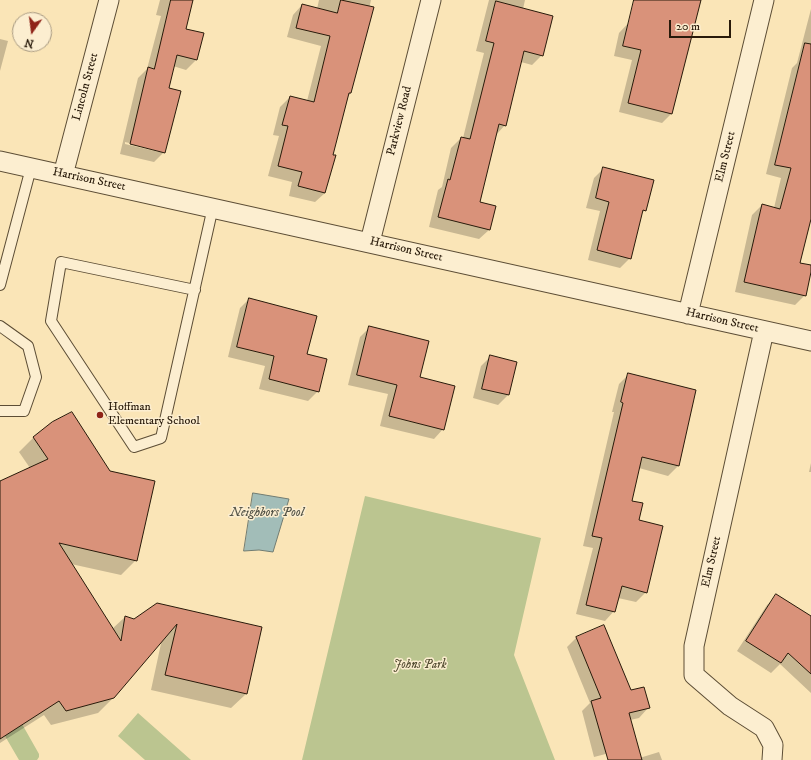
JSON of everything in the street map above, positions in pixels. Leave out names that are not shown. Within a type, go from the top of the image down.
[{"type":"street","name":"Lincoln Street","points":[[63,175],[109,0]]},
{"type":"street","name":"Parkview Road","points":[[370,242],[430,0]]},
{"type":"street","name":"Elm Street","points":[[688,314],[764,0]]},
{"type":"street","name":"Harrison Street","points":[[0,161],[213,207],[811,341]]},
{"type":"street","name":"Elm Street","points":[[764,331],[694,646],[694,675],[730,706],[764,728],[773,745],[772,760]]},
{"type":"lane","points":[[0,285],[31,168]]},
{"type":"lane","points":[[195,290],[61,262],[51,321],[134,447],[161,438],[195,290],[213,207]]},
{"type":"lane","points":[[0,326],[28,346],[36,376],[24,411],[0,411]]},
{"type":"green space","name":"Johns Park","points":[[365,496],[541,538],[514,655],[555,760],[302,760]]},
{"type":"green space","points":[[138,713],[191,760],[145,760],[118,736]]},
{"type":"green space","points":[[22,724],[39,754],[37,760],[19,760],[5,736]]},
{"type":"water","name":"Neighbors Pool","points":[[253,493],[289,499],[273,552],[259,550],[244,551]]},
{"type":"building","points":[[171,0],[193,0],[186,29],[204,33],[197,60],[177,55],[169,88],[181,91],[165,153],[130,144],[148,67],[154,69]]},
{"type":"building","points":[[341,0],[374,7],[351,93],[349,93],[333,155],[336,155],[325,193],[298,186],[302,172],[278,166],[288,126],[282,125],[290,96],[314,102],[330,36],[296,28],[302,4],[337,13]]},
{"type":"building","points":[[634,0],[701,0],[672,114],[628,103],[641,50],[623,46]]},
{"type":"building","points":[[496,1],[553,16],[543,56],[524,51],[506,126],[499,124],[480,202],[496,206],[490,230],[438,217],[448,179],[450,180],[461,137],[470,139],[494,43],[486,41]]},
{"type":"building","points":[[805,43],[811,44],[811,219],[800,263],[811,265],[806,296],[744,282],[762,204],[780,209],[791,168],[775,165]]},
{"type":"building","points":[[603,167],[654,180],[646,211],[643,210],[631,259],[597,250],[609,202],[596,198]]},
{"type":"building","points":[[249,298],[317,316],[307,354],[327,359],[319,392],[269,379],[274,356],[237,347]]},
{"type":"building","points":[[369,326],[429,341],[420,377],[455,386],[444,430],[389,416],[397,385],[357,375]]},
{"type":"building","points":[[490,355],[517,362],[509,395],[482,389]]},
{"type":"building","points":[[628,373],[696,390],[679,466],[642,457],[632,501],[643,503],[639,520],[663,526],[647,593],[622,586],[615,612],[586,605],[602,538],[592,536],[623,403],[621,402]]},
{"type":"building","points":[[72,412],[110,471],[155,481],[137,561],[59,543],[121,641],[125,616],[134,619],[157,603],[262,627],[247,694],[165,675],[177,624],[114,698],[66,711],[59,701],[0,739],[0,481],[48,459],[33,437],[52,422]]},
{"type":"building","points":[[776,594],[811,616],[811,674],[788,653],[781,663],[746,641]]},
{"type":"building","points":[[604,625],[631,690],[644,687],[650,708],[629,713],[642,760],[608,760],[591,701],[601,698],[576,637]]},
{"type":"place","name":"Hoffman Elementary School","points":[[100,415]]}]
